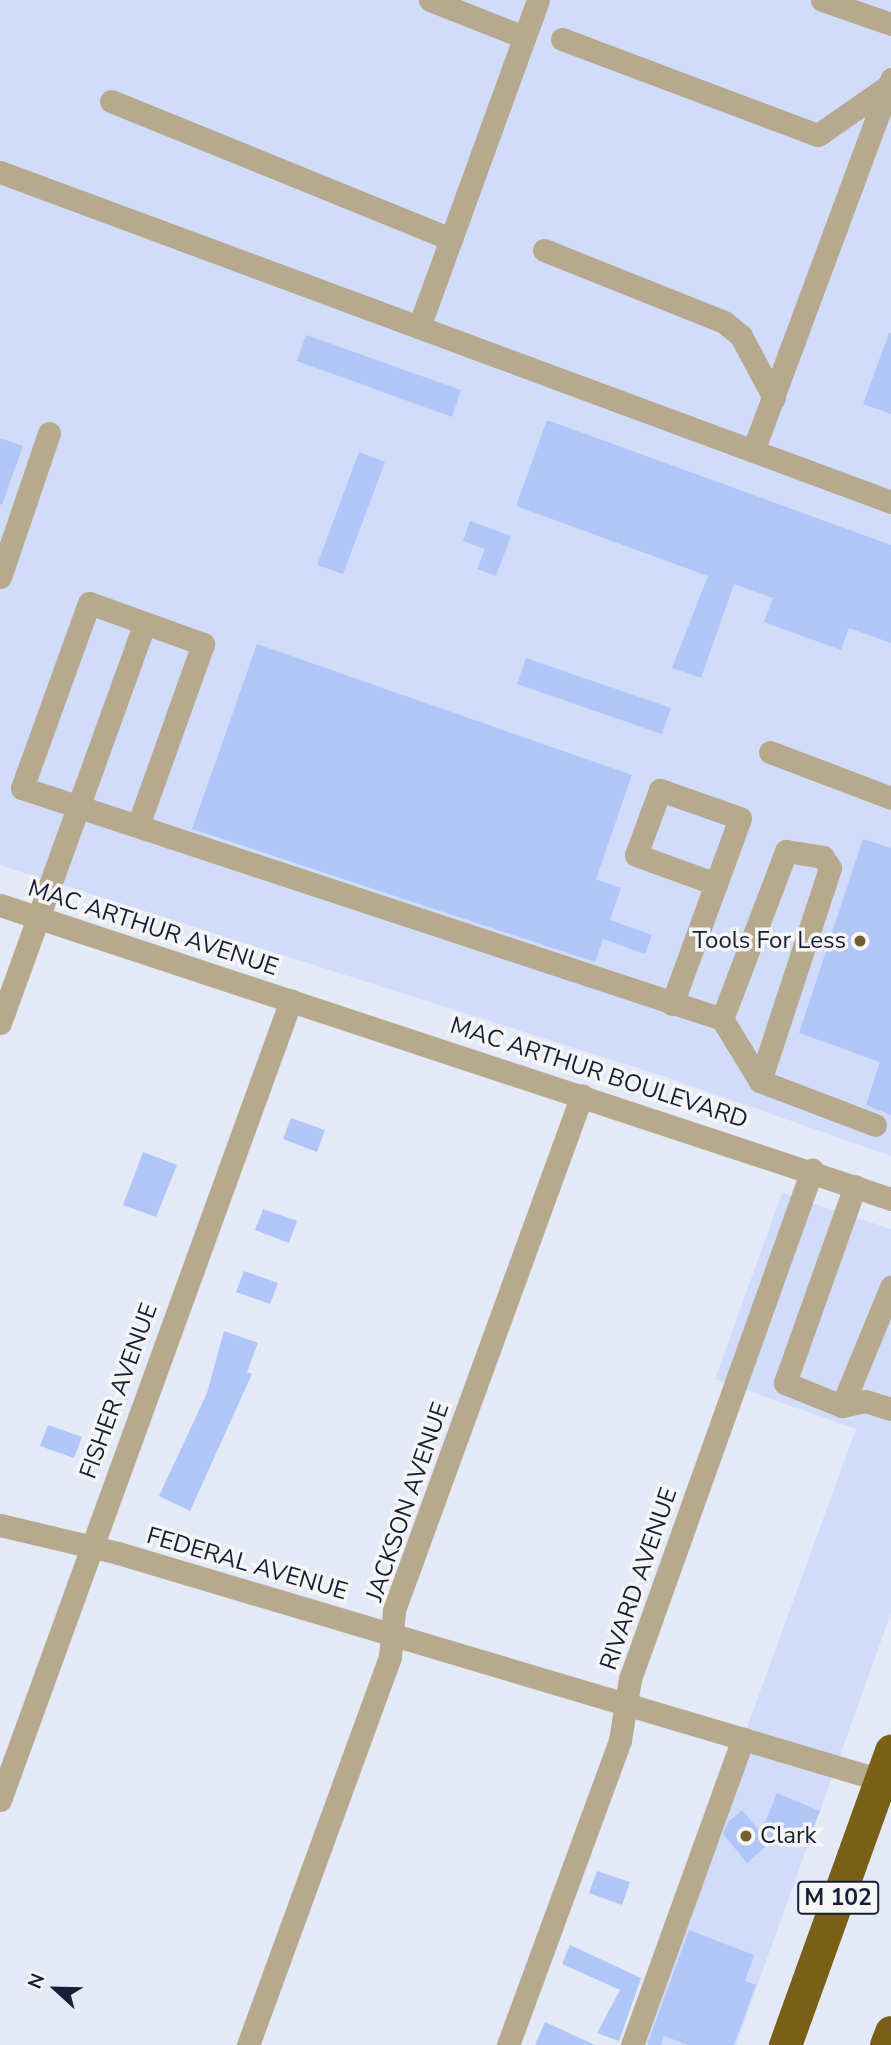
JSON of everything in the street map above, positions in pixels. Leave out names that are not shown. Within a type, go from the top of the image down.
[{"type":"highway","name":"M 102","points":[[785,2045],[878,1820],[886,1766]]},
{"type":"highway","points":[[886,2045],[891,2032]]},
{"type":"street","points":[[430,0],[524,37]]},
{"type":"street","points":[[419,327],[538,0]]},
{"type":"street","points":[[822,0],[891,24]]},
{"type":"street","points":[[562,39],[818,135],[889,83]]},
{"type":"street","points":[[753,451],[889,83]]},
{"type":"street","points":[[111,101],[451,239]]},
{"type":"street","points":[[0,172],[891,502]]},
{"type":"street","points":[[544,250],[724,322],[740,336],[774,398]]},
{"type":"street","points":[[0,577],[49,433]]},
{"type":"street","points":[[138,826],[202,644],[89,603],[22,788],[722,1019],[760,1081],[876,1125]]},
{"type":"street","points":[[0,1023],[145,624]]},
{"type":"street","points":[[770,752],[891,798]]},
{"type":"street","points":[[672,1004],[716,884],[740,818],[660,789],[636,855],[716,884]]},
{"type":"street","points":[[722,1019],[786,851],[823,857],[830,868],[760,1081]]},
{"type":"street","name":"MAC ARTHUR AVENUE","points":[[0,905],[290,1000]]},
{"type":"street","name":"MAC ARTHUR BOULEVARD","points":[[290,1000],[812,1170],[891,1199]]},
{"type":"street","name":"FISHER AVENUE","points":[[0,1801],[290,1000]]},
{"type":"street","name":"JACKSON AVENUE","points":[[248,2045],[396,1635],[394,1611],[582,1095]]},
{"type":"street","name":"RIVARD AVENUE","points":[[508,2045],[627,1703],[634,1666],[812,1170]]},
{"type":"street","points":[[855,1186],[785,1383],[842,1406],[865,1401],[891,1409]]},
{"type":"street","points":[[842,1406],[891,1287]]},
{"type":"street","name":"FEDERAL AVENUE","points":[[0,1525],[396,1635],[743,1739],[886,1766]]},
{"type":"street","points":[[632,2045],[743,1739]]},
{"type":"shaded area","points":[[0,0],[891,0],[891,1156],[672,1079],[0,865]]},
{"type":"shaded area","points":[[782,1193],[891,1229],[891,1613],[736,2045],[631,2045],[856,1429],[715,1379]]},
{"type":"building","points":[[891,333],[891,414],[863,404]]},
{"type":"building","points":[[306,335],[461,390],[452,417],[297,361]]},
{"type":"building","points":[[547,420],[891,545],[891,643],[849,628],[841,650],[764,622],[773,598],[734,584],[701,678],[672,668],[708,576],[516,506]]},
{"type":"building","points":[[0,438],[23,446],[2,505],[0,504]]},
{"type":"building","points":[[359,452],[385,462],[343,574],[317,565]]},
{"type":"building","points":[[470,521],[511,536],[496,576],[477,569],[485,549],[463,541]]},
{"type":"building","points":[[257,644],[632,775],[596,879],[621,888],[610,920],[652,935],[645,954],[603,939],[595,962],[192,829]]},
{"type":"building","points":[[526,658],[671,708],[662,734],[517,684]]},
{"type":"building","name":"Tools For Less","points":[[863,839],[891,848],[891,1115],[866,1105],[880,1062],[799,1033]]},
{"type":"building","points":[[291,1118],[325,1130],[317,1152],[283,1139]]},
{"type":"building","points":[[143,1152],[177,1165],[156,1217],[123,1205]]},
{"type":"building","points":[[263,1209],[297,1221],[289,1243],[255,1230]]},
{"type":"building","points":[[244,1271],[278,1283],[270,1304],[236,1292]]},
{"type":"building","points":[[224,1331],[258,1343],[247,1372],[252,1374],[190,1511],[159,1496],[207,1393]]},
{"type":"building","points":[[48,1425],[82,1437],[74,1458],[40,1446]]},
{"type":"building","points":[[777,1793],[820,1811],[806,1845],[779,1835],[747,1863],[723,1834],[728,1822],[742,1810],[761,1833]]},
{"type":"building","points":[[597,1871],[630,1882],[622,1905],[589,1893]]},
{"type":"building","points":[[689,1930],[754,1955],[745,1981],[756,1985],[734,2045],[688,2045],[664,2036],[661,2045],[647,2045]]},
{"type":"building","points":[[570,1945],[641,1978],[619,2041],[597,2033],[620,1990],[562,1964]]},
{"type":"building","points":[[545,2022],[595,2045],[535,2045]]},
{"type":"place","name":"Tools For Less","points":[[860,941]]},
{"type":"place","name":"Clark","points":[[746,1836]]}]
